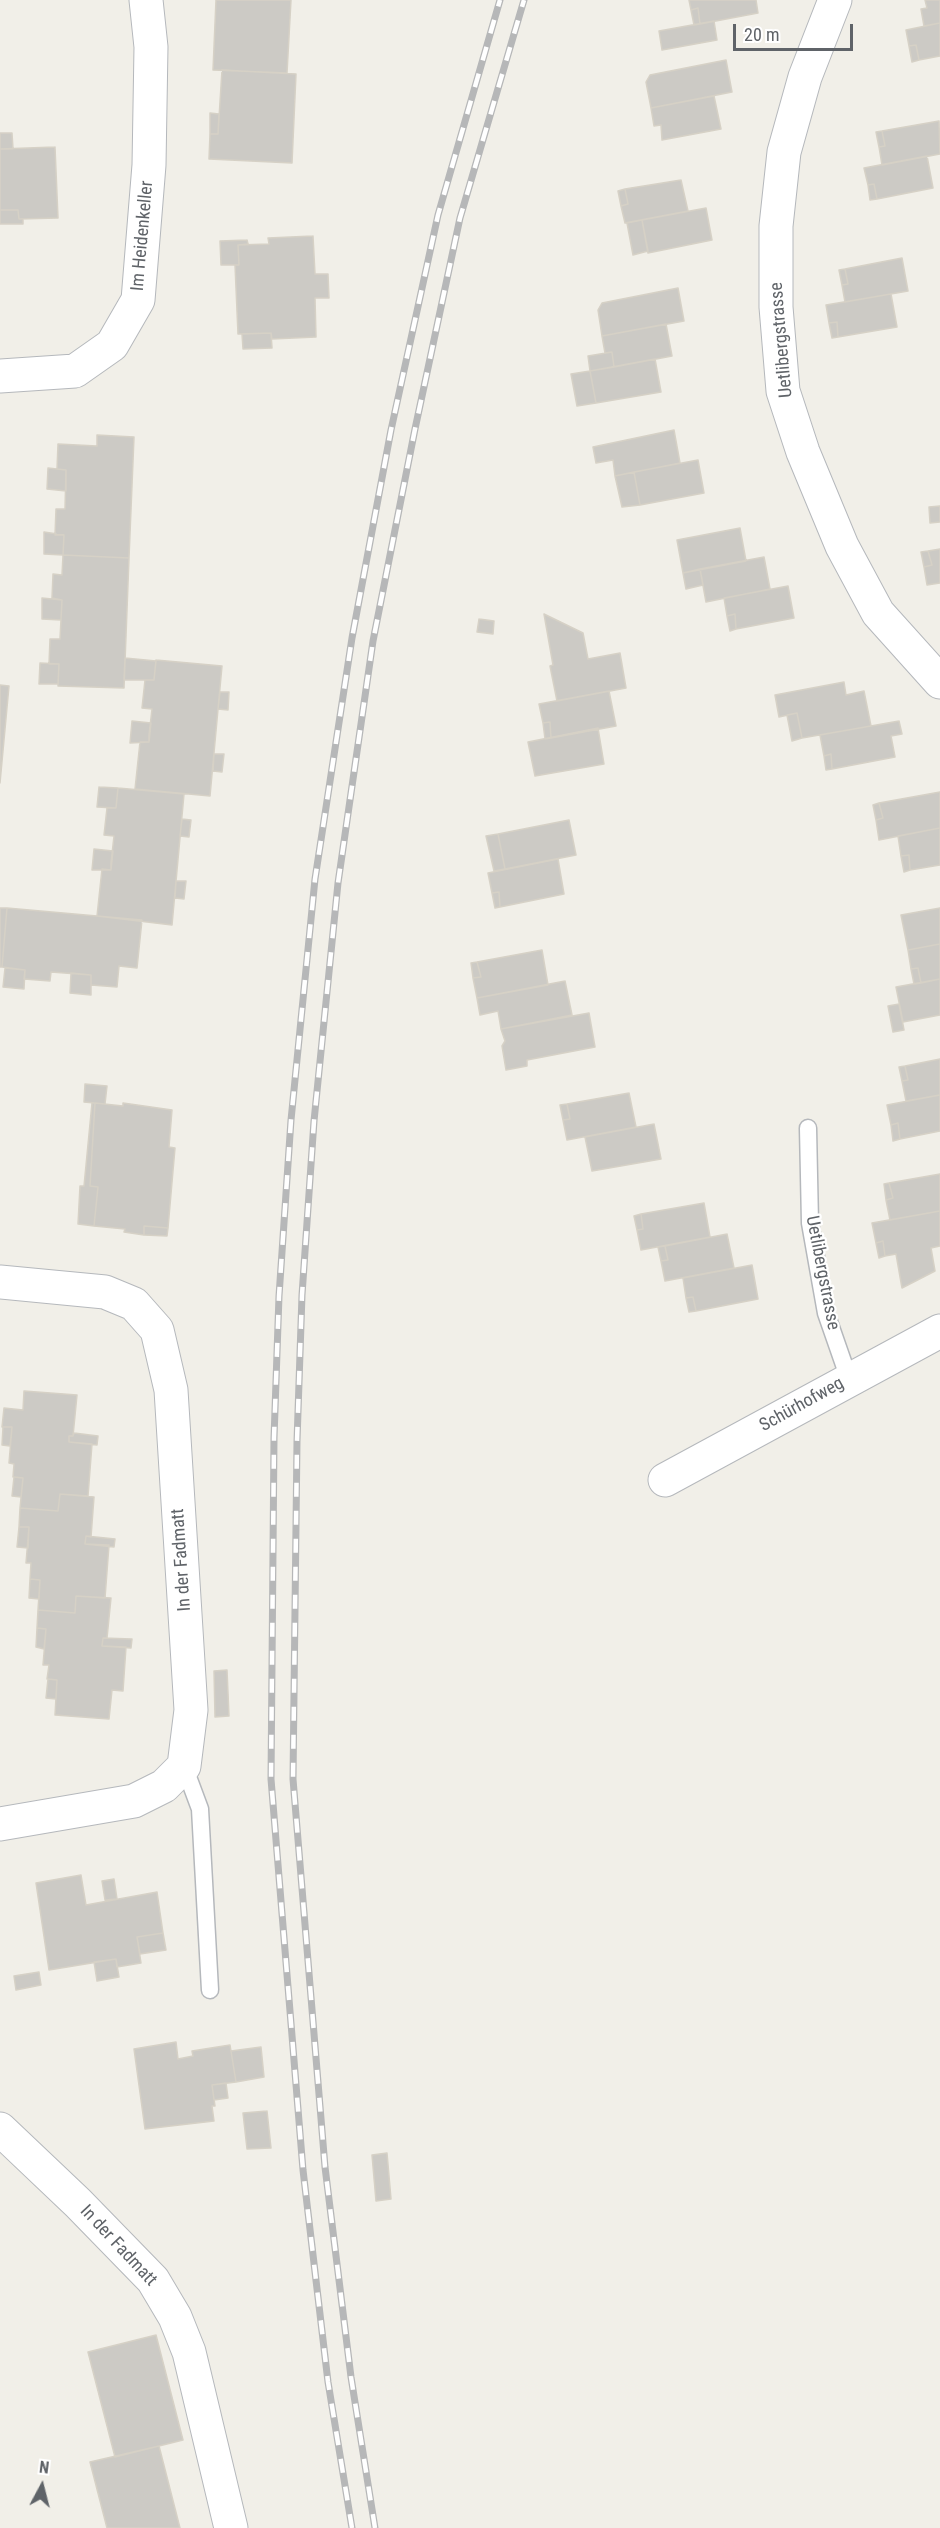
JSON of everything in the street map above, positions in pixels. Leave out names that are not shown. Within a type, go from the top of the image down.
[{"type":"street","name":"Im Heidenkeller","points":[[0,376],[75,371],[112,345],[138,300],[149,165],[151,47],[146,0]]},
{"type":"street","name":"Uetlibergstrasse","points":[[835,0],[805,77],[784,152],[776,226],[776,307],[783,391],[802,452],[842,546],[878,613],[940,682]]},
{"type":"street","name":"In der Fadmatt","points":[[0,1282],[105,1292],[134,1304],[157,1330],[171,1390],[173,1413],[191,1710],[184,1766]]},
{"type":"street","name":"Schürhofweg","points":[[665,1480],[940,1331]]},
{"type":"street","points":[[0,1824],[134,1801],[164,1786],[184,1766]]},
{"type":"street","name":"In der Fadmatt","points":[[0,2129],[78,2203],[153,2280],[159,2289],[175,2317],[189,2352],[231,2528]]},
{"type":"lane","name":"Uetlibergstrasse","points":[[808,1128],[810,1223],[826,1313],[849,1379]]},
{"type":"lane","points":[[184,1766],[200,1809],[210,1990]]},
{"type":"building","points":[[216,0],[291,0],[287,73],[213,70]]},
{"type":"building","points":[[689,0],[756,0],[758,13],[700,24],[698,8],[691,10]]},
{"type":"building","points":[[925,0],[940,0],[940,23],[924,26],[921,9],[927,8]]},
{"type":"building","points":[[698,8],[700,24],[694,25],[691,10]]},
{"type":"building","points":[[714,21],[717,40],[662,50],[659,31]]},
{"type":"building","points":[[940,23],[940,56],[919,60],[916,45],[909,46],[906,30]]},
{"type":"building","points":[[916,45],[919,60],[912,62],[909,46]]},
{"type":"building","points":[[726,60],[732,92],[651,108],[646,82],[650,75]]},
{"type":"building","points":[[222,70],[296,74],[292,163],[209,159],[210,134],[218,134]]},
{"type":"building","points":[[714,96],[721,129],[662,140],[661,125],[654,126],[651,108]]},
{"type":"building","points":[[210,113],[219,114],[218,134],[210,134]]},
{"type":"building","points":[[939,121],[940,154],[882,165],[879,147],[885,146],[882,131]]},
{"type":"building","points":[[882,131],[885,146],[879,147],[876,132]]},
{"type":"building","points":[[0,133],[12,133],[13,149],[0,149]]},
{"type":"building","points":[[55,147],[58,218],[19,219],[18,210],[0,210],[0,149]]},
{"type":"building","points":[[927,156],[933,188],[877,199],[874,184],[868,185],[864,168]]},
{"type":"building","points":[[681,180],[688,211],[625,223],[621,206],[628,204],[625,189]]},
{"type":"building","points":[[874,184],[877,199],[870,200],[868,185]]},
{"type":"building","points":[[625,189],[628,204],[621,206],[618,191]]},
{"type":"building","points":[[706,208],[712,240],[648,253],[642,220]]},
{"type":"building","points":[[0,210],[18,210],[19,219],[23,219],[23,224],[0,224]]},
{"type":"building","points":[[642,220],[648,251],[633,255],[627,223]]},
{"type":"building","points":[[313,236],[315,274],[328,274],[329,298],[315,298],[316,337],[272,339],[271,333],[238,334],[235,265],[239,265],[238,245],[269,244],[268,238]]},
{"type":"building","points":[[247,240],[248,244],[238,245],[239,265],[221,265],[220,241]]},
{"type":"building","points":[[902,258],[908,291],[845,302],[842,285],[848,284],[845,269]]},
{"type":"building","points":[[845,269],[848,284],[842,285],[839,270]]},
{"type":"building","points":[[678,288],[684,321],[602,336],[598,310],[602,303]]},
{"type":"building","points":[[891,294],[897,327],[838,337],[837,322],[829,323],[826,305]]},
{"type":"building","points":[[837,322],[838,337],[832,338],[829,323]]},
{"type":"building","points":[[666,324],[672,356],[614,367],[612,352],[605,353],[602,336]]},
{"type":"building","points":[[271,333],[272,348],[243,349],[242,334]]},
{"type":"building","points":[[612,352],[614,367],[590,371],[588,356]]},
{"type":"building","points":[[655,359],[661,392],[596,403],[590,371]]},
{"type":"building","points":[[590,371],[596,403],[577,406],[571,374]]},
{"type":"building","points":[[674,430],[680,463],[615,476],[613,460],[596,463],[593,447]]},
{"type":"building","points":[[97,435],[134,437],[129,558],[63,555],[64,535],[55,535],[56,509],[65,509],[66,470],[57,469],[58,444],[97,446]]},
{"type":"building","points":[[698,460],[704,493],[640,505],[634,472]]},
{"type":"building","points":[[48,468],[66,470],[66,491],[47,489]]},
{"type":"building","points":[[634,472],[640,505],[622,507],[615,476]]},
{"type":"building","points":[[940,506],[940,522],[930,523],[929,507]]},
{"type":"building","points":[[740,528],[746,561],[683,573],[677,540]]},
{"type":"building","points":[[44,532],[64,535],[63,555],[44,554]]},
{"type":"building","points":[[940,549],[940,583],[927,585],[924,567],[932,565],[928,551]]},
{"type":"building","points":[[928,551],[932,565],[924,567],[921,552]]},
{"type":"building","points":[[63,555],[129,558],[124,688],[58,686],[59,664],[49,664],[50,639],[60,639],[62,600],[52,598],[53,574],[62,575]]},
{"type":"building","points":[[764,557],[770,589],[706,602],[700,569]]},
{"type":"building","points":[[700,569],[703,585],[686,589],[683,573]]},
{"type":"building","points":[[788,586],[794,618],[736,629],[735,614],[727,616],[724,598]]},
{"type":"building","points":[[42,598],[62,600],[61,620],[42,619]]},
{"type":"building","points":[[544,614],[583,633],[588,659],[620,653],[626,688],[557,701]]},
{"type":"building","points":[[735,614],[736,629],[730,631],[727,616]]},
{"type":"building","points":[[479,619],[494,621],[493,634],[477,632]]},
{"type":"building","points":[[125,658],[156,661],[154,680],[124,680]]},
{"type":"building","points":[[156,660],[222,666],[210,796],[135,789],[140,742],[149,742],[152,709],[142,708],[145,680],[154,680]]},
{"type":"building","points":[[40,663],[59,664],[58,684],[39,684]]},
{"type":"building","points":[[844,682],[846,695],[864,691],[871,726],[802,738],[797,713],[779,717],[775,695]]},
{"type":"building","points":[[0,685],[9,686],[0,783]]},
{"type":"building","points":[[609,691],[616,726],[551,738],[550,722],[543,723],[539,704]]},
{"type":"building","points":[[220,692],[229,692],[228,710],[218,709]]},
{"type":"building","points":[[797,713],[802,738],[792,741],[787,715]]},
{"type":"building","points":[[132,721],[151,723],[149,742],[130,743]]},
{"type":"building","points":[[899,721],[902,734],[891,736],[895,757],[832,769],[831,754],[824,756],[820,735]]},
{"type":"building","points":[[550,722],[551,738],[545,739],[543,723]]},
{"type":"building","points":[[598,728],[604,764],[535,776],[528,742]]},
{"type":"building","points":[[214,754],[224,754],[222,772],[213,771]]},
{"type":"building","points":[[831,754],[832,769],[826,770],[824,756]]},
{"type":"building","points":[[99,787],[118,788],[116,808],[97,807]]},
{"type":"building","points":[[118,788],[184,794],[172,925],[97,916],[102,869],[111,870],[114,836],[104,835],[107,808],[116,808]]},
{"type":"building","points":[[940,792],[940,828],[879,840],[876,820],[883,818],[879,803]]},
{"type":"building","points":[[879,803],[883,818],[876,820],[873,805]]},
{"type":"building","points":[[182,819],[191,820],[189,837],[180,836]]},
{"type":"building","points":[[569,820],[576,855],[505,869],[498,834]]},
{"type":"building","points":[[940,828],[940,865],[910,870],[909,855],[901,856],[898,836]]},
{"type":"building","points":[[498,834],[505,869],[494,871],[486,836]]},
{"type":"building","points":[[94,849],[113,851],[111,870],[92,870]]},
{"type":"building","points":[[909,855],[910,870],[904,872],[901,856]]},
{"type":"building","points":[[558,859],[564,894],[500,907],[499,892],[492,893],[488,873]]},
{"type":"building","points":[[176,881],[186,881],[184,899],[175,898]]},
{"type":"building","points":[[499,892],[500,907],[495,908],[492,893]]},
{"type":"building","points":[[0,908],[7,908],[2,967],[0,967]]},
{"type":"building","points":[[7,908],[142,920],[137,968],[119,966],[117,987],[91,985],[91,975],[51,972],[50,981],[24,979],[25,970],[2,967]]},
{"type":"building","points":[[940,908],[940,944],[908,950],[901,915]]},
{"type":"building","points":[[940,944],[940,979],[921,983],[918,968],[911,969],[908,950]]},
{"type":"building","points":[[542,950],[548,985],[477,998],[473,978],[481,977],[477,962]]},
{"type":"building","points":[[477,962],[481,977],[473,978],[471,963]]},
{"type":"building","points":[[5,968],[25,970],[24,989],[3,987]]},
{"type":"building","points":[[918,968],[921,983],[914,984],[911,969]]},
{"type":"building","points":[[71,973],[91,975],[91,995],[70,993]]},
{"type":"building","points":[[940,979],[940,1015],[903,1022],[896,987]]},
{"type":"building","points":[[565,981],[572,1015],[501,1029],[498,1011],[480,1015],[477,998]]},
{"type":"building","points":[[899,1004],[904,1030],[893,1032],[888,1006]]},
{"type":"building","points":[[589,1013],[595,1047],[527,1060],[527,1066],[506,1070],[502,1046],[505,1041],[501,1029]]},
{"type":"building","points":[[940,1059],[940,1095],[906,1101],[902,1081],[908,1080],[905,1066]]},
{"type":"building","points":[[905,1066],[908,1080],[902,1081],[899,1067]]},
{"type":"building","points":[[85,1084],[107,1086],[105,1104],[84,1102]]},
{"type":"building","points":[[629,1093],[636,1127],[567,1140],[563,1120],[570,1119],[567,1104]]},
{"type":"building","points":[[940,1095],[940,1131],[900,1139],[898,1123],[891,1125],[887,1105]]},
{"type":"building","points":[[92,1103],[95,1103],[90,1186],[98,1187],[94,1226],[78,1224],[80,1186],[84,1186]]},
{"type":"building","points":[[95,1103],[123,1106],[123,1103],[172,1110],[169,1147],[175,1148],[168,1228],[144,1226],[144,1235],[124,1232],[125,1229],[94,1226],[98,1187],[90,1186]]},
{"type":"building","points":[[567,1104],[570,1119],[563,1120],[560,1105]]},
{"type":"building","points":[[898,1123],[900,1139],[893,1141],[891,1125]]},
{"type":"building","points":[[654,1124],[661,1159],[592,1171],[585,1137]]},
{"type":"building","points":[[940,1174],[940,1211],[890,1220],[886,1200],[893,1198],[889,1183]]},
{"type":"building","points":[[889,1183],[893,1198],[886,1200],[884,1184]]},
{"type":"building","points":[[704,1203],[710,1237],[641,1250],[637,1230],[643,1229],[641,1214]]},
{"type":"building","points":[[940,1211],[940,1246],[931,1248],[935,1271],[902,1288],[896,1254],[885,1256],[883,1241],[876,1243],[872,1223]]},
{"type":"building","points":[[641,1214],[643,1229],[637,1230],[634,1216]]},
{"type":"building","points":[[144,1226],[168,1228],[167,1236],[144,1235]]},
{"type":"building","points":[[727,1234],[734,1268],[665,1281],[661,1261],[668,1260],[665,1246]]},
{"type":"building","points":[[883,1241],[885,1256],[879,1258],[876,1243]]},
{"type":"building","points":[[665,1246],[668,1260],[661,1261],[658,1247]]},
{"type":"building","points":[[752,1265],[758,1299],[696,1311],[693,1297],[686,1298],[683,1278]]},
{"type":"building","points":[[693,1297],[696,1311],[689,1312],[686,1298]]},
{"type":"building","points":[[24,1391],[77,1395],[73,1436],[69,1436],[69,1442],[92,1444],[88,1496],[60,1494],[58,1511],[20,1508],[23,1478],[13,1477],[14,1464],[9,1463],[12,1427],[2,1427],[4,1408],[23,1410]]},
{"type":"building","points":[[3,1427],[12,1427],[10,1446],[2,1445]]},
{"type":"building","points":[[74,1433],[98,1436],[97,1445],[69,1442],[69,1436],[73,1436]]},
{"type":"building","points":[[14,1477],[23,1478],[21,1497],[12,1496]]},
{"type":"building","points":[[60,1494],[94,1497],[91,1537],[86,1536],[85,1544],[109,1545],[105,1598],[76,1596],[75,1613],[38,1610],[40,1580],[30,1579],[31,1563],[26,1563],[29,1527],[19,1527],[20,1508],[58,1511]]},
{"type":"building","points":[[19,1527],[29,1527],[28,1548],[17,1547]]},
{"type":"building","points":[[86,1536],[115,1539],[114,1547],[85,1544]]},
{"type":"building","points":[[30,1579],[40,1580],[39,1599],[29,1598]]},
{"type":"building","points":[[76,1596],[111,1598],[107,1638],[103,1638],[102,1646],[126,1647],[123,1691],[112,1690],[109,1719],[55,1715],[57,1680],[47,1679],[49,1665],[43,1665],[46,1629],[37,1628],[38,1610],[75,1613]]},
{"type":"building","points":[[37,1628],[46,1629],[44,1649],[36,1647]]},
{"type":"building","points":[[103,1638],[132,1639],[131,1648],[102,1646]]},
{"type":"building","points":[[227,1670],[229,1716],[215,1717],[214,1671]]},
{"type":"building","points":[[48,1679],[57,1680],[56,1699],[46,1698]]},
{"type":"building","points":[[81,1875],[86,1905],[157,1892],[163,1933],[137,1937],[141,1963],[117,1967],[116,1959],[49,1970],[36,1883]]},
{"type":"building","points":[[114,1879],[117,1899],[105,1900],[102,1881]]},
{"type":"building","points":[[163,1933],[166,1950],[140,1954],[137,1937]]},
{"type":"building","points":[[116,1959],[119,1977],[97,1981],[94,1962]]},
{"type":"building","points":[[39,1972],[41,1985],[16,1990],[14,1976]]},
{"type":"building","points":[[176,2042],[178,2059],[193,2056],[192,2051],[230,2045],[236,2082],[212,2085],[215,2106],[212,2106],[214,2121],[145,2129],[134,2049]]},
{"type":"building","points":[[261,2047],[264,2077],[236,2082],[231,2051]]},
{"type":"building","points":[[226,2083],[228,2098],[214,2100],[212,2085]]},
{"type":"building","points":[[267,2111],[271,2148],[247,2149],[243,2113]]},
{"type":"building","points":[[387,2153],[391,2199],[376,2201],[372,2155]]},
{"type":"building","points":[[156,2335],[183,2440],[115,2457],[88,2352]]},
{"type":"building","points":[[159,2446],[180,2528],[107,2528],[90,2462]]},
{"type":"railway","points":[[352,2528],[328,2382],[303,2170],[271,1779],[274,1438],[279,1296],[291,1120],[315,879],[352,638],[391,430],[438,215],[500,0]]},
{"type":"railway","points":[[375,2528],[351,2377],[325,2167],[293,1779],[297,1441],[302,1295],[314,1121],[338,883],[373,641],[460,218],[524,0]]}]
